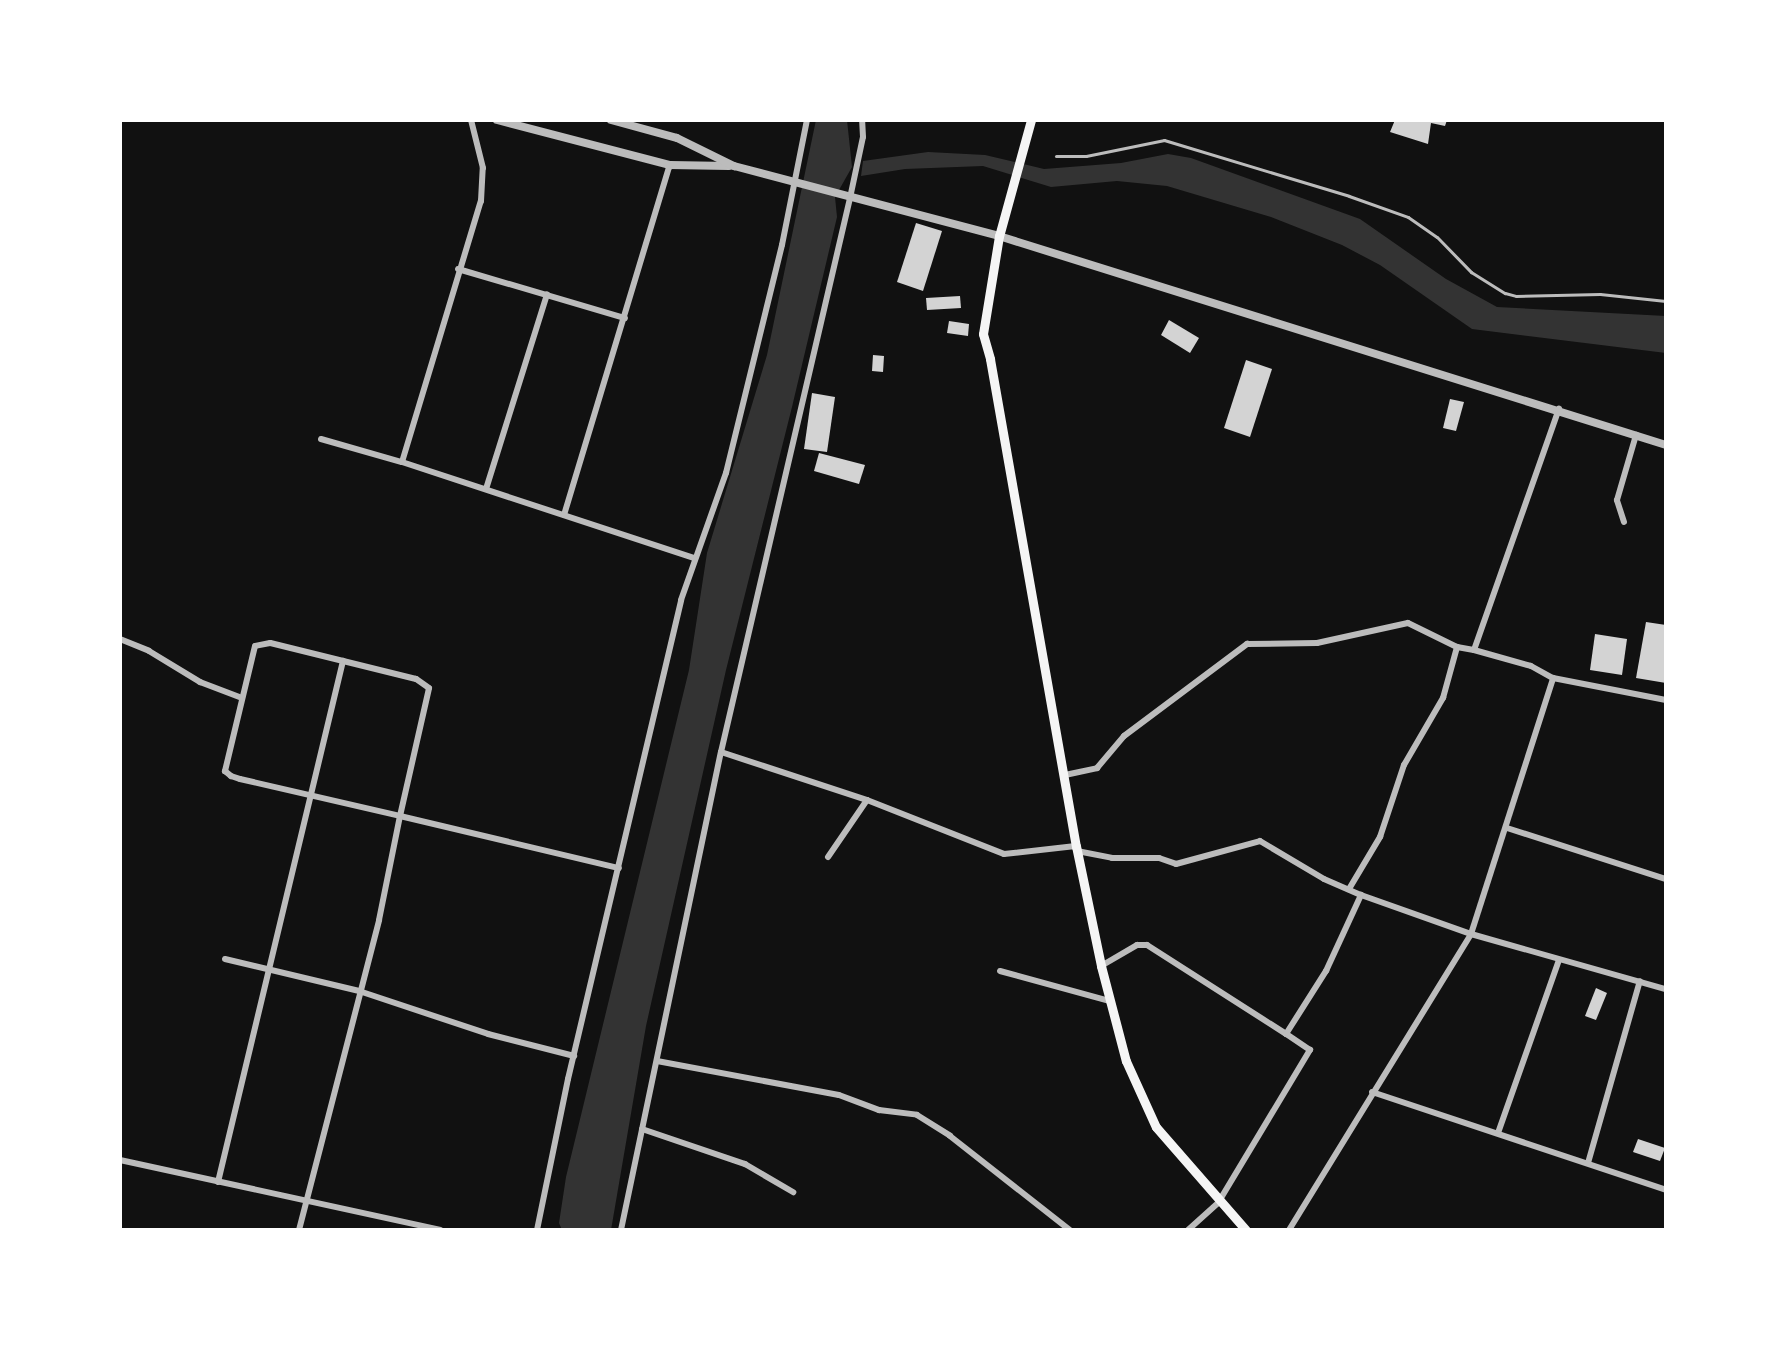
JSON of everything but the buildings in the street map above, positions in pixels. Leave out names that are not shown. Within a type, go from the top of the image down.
[{"type":"main road","points":[[1031,120],[999,236],[983,334],[1077,848],[1101,966],[1126,1061],[1156,1127],[1218,1203],[1246,1230]]},
{"type":"street","points":[[402,462],[483,185],[483,168],[471,120]]},
{"type":"street","points":[[497,120],[670,165],[734,166]]},
{"type":"street","points":[[611,120],[677,138],[734,166],[999,236],[1665,442]]},
{"type":"street","points":[[537,1230],[574,1056],[681,600],[726,473],[796,184],[807,120]]},
{"type":"street","points":[[621,1230],[721,752],[850,198],[863,137],[862,120]]},
{"type":"street","points":[[564,515],[670,165]]},
{"type":"street","points":[[458,269],[625,318]]},
{"type":"street","points":[[486,489],[547,294]]},
{"type":"street","points":[[1474,650],[1559,409]]},
{"type":"street","points":[[1624,522],[1617,500],[1636,435]]},
{"type":"street","points":[[321,439],[402,462],[694,558]]},
{"type":"street","points":[[1065,775],[1097,768],[1124,736],[1247,644],[1317,643],[1408,623],[1457,647],[1531,666],[1553,678],[1666,700]]},
{"type":"street","points":[[120,639],[149,651],[200,682],[242,698]]},
{"type":"street","points":[[299,1230],[379,920],[400,816],[429,688],[416,679],[343,661],[260,642],[255,646],[225,771],[240,779],[400,816],[619,868]]},
{"type":"street","points":[[1349,889],[1380,837],[1404,765],[1443,698],[1457,647]]},
{"type":"street","points":[[218,1182],[343,661]]},
{"type":"street","points":[[1289,1230],[1471,934],[1553,678]]},
{"type":"street","points":[[721,752],[867,800],[1004,854],[1077,848],[1112,858],[1159,858],[1176,864],[1260,841],[1324,879],[1361,895],[1471,934],[1666,989]]},
{"type":"street","points":[[828,857],[867,800]]},
{"type":"street","points":[[1507,828],[1666,879]]},
{"type":"street","points":[[1286,1034],[1326,971],[1361,895]]},
{"type":"street","points":[[1101,966],[1137,945],[1147,945],[1310,1050],[1218,1203],[1188,1230]]},
{"type":"street","points":[[225,959],[359,991],[488,1034],[574,1056]]},
{"type":"street","points":[[1498,1133],[1559,960]]},
{"type":"street","points":[[1000,971],[1110,1001]]},
{"type":"street","points":[[1588,1163],[1640,981]]},
{"type":"street","points":[[657,1061],[839,1095],[879,1110],[917,1115],[950,1136],[1070,1230]]},
{"type":"street","points":[[1372,1092],[1666,1190]]},
{"type":"street","points":[[642,1129],[745,1164],[793,1192]]},
{"type":"street","points":[[120,1160],[440,1230]]},
{"type":"lane","points":[[1056,156],[1086,156],[1164,140],[1335,191],[1408,217],[1437,237],[1471,272],[1505,293],[1516,296],[1600,294],[1666,301]]},
{"type":"shaded area","points":[[816,120],[847,120],[852,167],[835,197],[837,217],[726,670],[646,1026],[611,1230],[562,1230],[559,1223],[566,1177],[689,670],[707,553],[767,355]]},
{"type":"shaded area","points":[[928,152],[985,155],[1044,169],[1121,163],[1168,154],[1191,158],[1360,219],[1446,279],[1497,307],[1666,316],[1666,353],[1472,329],[1380,265],[1342,245],[1271,217],[1167,186],[1117,181],[1051,187],[983,166],[905,169],[861,176],[863,161]]}]
